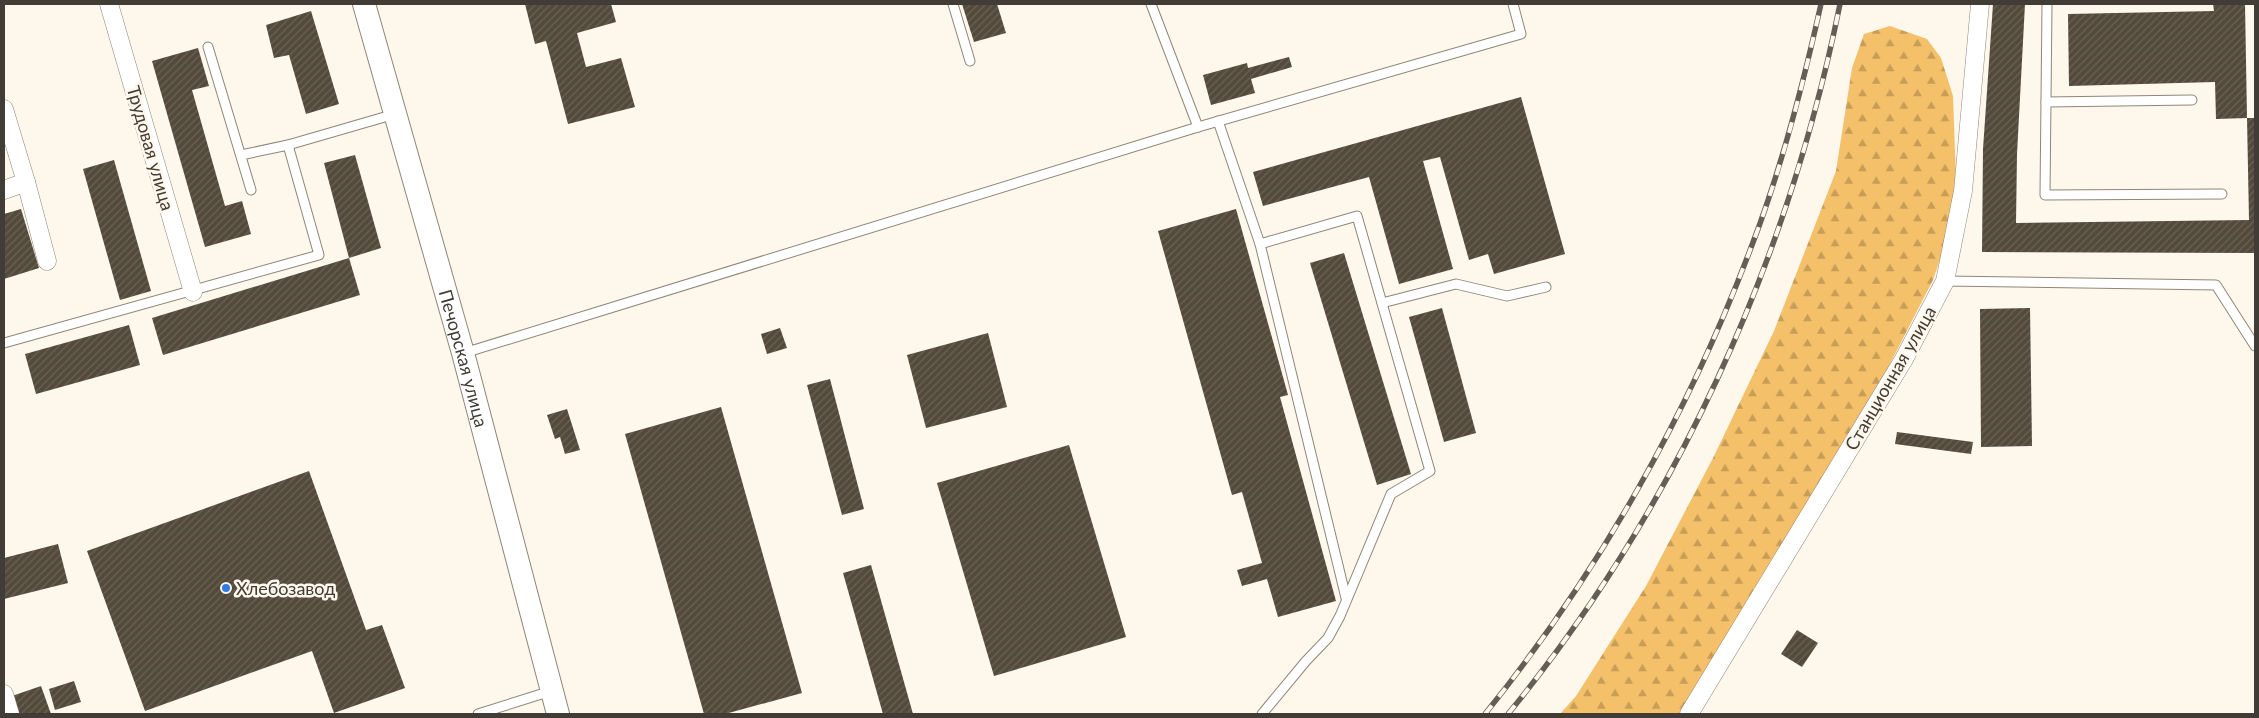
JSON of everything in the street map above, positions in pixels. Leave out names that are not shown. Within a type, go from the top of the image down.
[{"type":"street","name":"Трудовая улица","points":[[109,4],[193,292]]},
{"type":"street","name":"Печорская улица","points":[[364,4],[463,353],[558,714]]},
{"type":"street","name":"Станционная улица","points":[[1689,714],[1904,359],[1945,281],[1963,190],[1980,4]]},
{"type":"street","points":[[4,110],[48,260]]},
{"type":"street","points":[[4,190],[26,182]]},
{"type":"street","points":[[4,694],[10,714]]},
{"type":"lane","points":[[953,4],[970,61]]},
{"type":"lane","points":[[1151,4],[1198,127]]},
{"type":"lane","points":[[463,353],[1198,127],[1521,34],[1513,4]]},
{"type":"lane","points":[[2047,4],[2045,195],[2222,194]]},
{"type":"lane","points":[[208,48],[251,190]]},
{"type":"lane","points":[[2046,102],[2192,100]]},
{"type":"lane","points":[[241,155],[288,146],[395,114]]},
{"type":"lane","points":[[1218,121],[1260,244],[1346,598]]},
{"type":"lane","points":[[4,343],[193,292],[318,255],[288,146]]},
{"type":"lane","points":[[1260,244],[1357,216],[1430,471],[1391,494],[1340,616],[1328,638],[1306,661],[1262,714]]},
{"type":"lane","points":[[1945,281],[2216,285],[2255,346]]},
{"type":"lane","points":[[1382,303],[1456,284],[1507,296],[1546,287]]},
{"type":"lane","points":[[478,714],[551,691]]},
{"type":"green space","points":[[1890,26],[1927,39],[1941,58],[1953,96],[1957,208],[1933,280],[1876,391],[1689,714],[1560,714],[1576,696],[1646,586],[1713,458],[1774,331],[1836,171],[1852,68],[1864,34]]},
{"type":"building","points":[[525,4],[611,4],[616,22],[577,33],[586,67],[621,58],[635,107],[568,124],[546,41],[535,44]]},
{"type":"building","points":[[962,4],[997,4],[1006,33],[974,42]]},
{"type":"building","points":[[1993,4],[2025,4],[2017,154],[2016,223],[2249,220],[2247,118],[2255,118],[2255,253],[1982,252],[1983,149]]},
{"type":"building","points":[[2213,4],[2245,4],[2247,118],[2216,119],[2215,82],[2069,86],[2068,14],[2214,11]]},
{"type":"building","points":[[311,11],[339,104],[306,114],[289,55],[274,58],[266,25]]},
{"type":"building","points":[[198,48],[209,86],[192,90],[225,206],[242,201],[251,234],[205,247],[152,61]]},
{"type":"building","points":[[1289,57],[1292,67],[1251,79],[1255,93],[1211,105],[1203,75],[1247,63],[1248,68]]},
{"type":"building","points":[[1521,97],[1565,254],[1494,274],[1488,254],[1469,260],[1440,157],[1423,161],[1453,269],[1399,284],[1369,177],[1263,206],[1253,172]]},
{"type":"building","points":[[355,155],[381,248],[349,258],[324,163]]},
{"type":"building","points":[[114,160],[151,291],[120,300],[83,169]]},
{"type":"building","points":[[21,209],[39,268],[4,279],[4,214]]},
{"type":"building","points":[[1236,209],[1288,395],[1280,397],[1336,601],[1278,617],[1267,579],[1242,586],[1237,570],[1262,563],[1242,492],[1232,495],[1158,231]]},
{"type":"building","points":[[1344,253],[1411,474],[1377,485],[1310,263]]},
{"type":"building","points":[[349,258],[360,295],[163,355],[152,318]]},
{"type":"building","points":[[1442,308],[1476,433],[1444,442],[1409,317]]},
{"type":"building","points":[[2030,308],[2032,446],[1981,447],[1980,309]]},
{"type":"building","points":[[129,325],[140,365],[36,394],[25,354]]},
{"type":"building","points":[[780,328],[787,348],[767,354],[761,334]]},
{"type":"building","points":[[988,333],[1007,407],[926,428],[907,355]]},
{"type":"building","points":[[830,379],[864,509],[842,515],[807,385]]},
{"type":"building","points":[[721,407],[802,693],[725,714],[704,714],[625,434]]},
{"type":"building","points":[[567,409],[580,450],[565,454],[560,437],[555,439],[547,415]]},
{"type":"building","points":[[1897,432],[1973,442],[1971,454],[1895,444]]},
{"type":"building","points":[[1069,445],[1126,637],[994,676],[937,483]]},
{"type":"building","name":"Хлебозавод","points":[[309,471],[366,630],[382,625],[405,688],[334,713],[312,651],[145,711],[87,551]]},
{"type":"building","points":[[58,544],[68,583],[4,599],[4,558]]},
{"type":"building","points":[[871,565],[913,714],[883,714],[843,573]]},
{"type":"building","points":[[1797,630],[1818,643],[1802,667],[1781,654]]},
{"type":"building","points":[[74,681],[81,702],[55,710],[49,689]]},
{"type":"building","points":[[41,686],[51,714],[18,714],[12,696]]},
{"type":"railway","points":[[1485,714],[1566,605],[1603,548],[1670,430],[1700,369],[1727,308],[1773,186],[1807,65],[1821,4]]},
{"type":"railway","points":[[1508,714],[1568,636],[1623,553],[1673,468],[1717,379],[1756,288],[1790,195],[1818,100],[1840,4]]},
{"type":"place","name":"Хлебозавод","points":[[226,588]]}]
